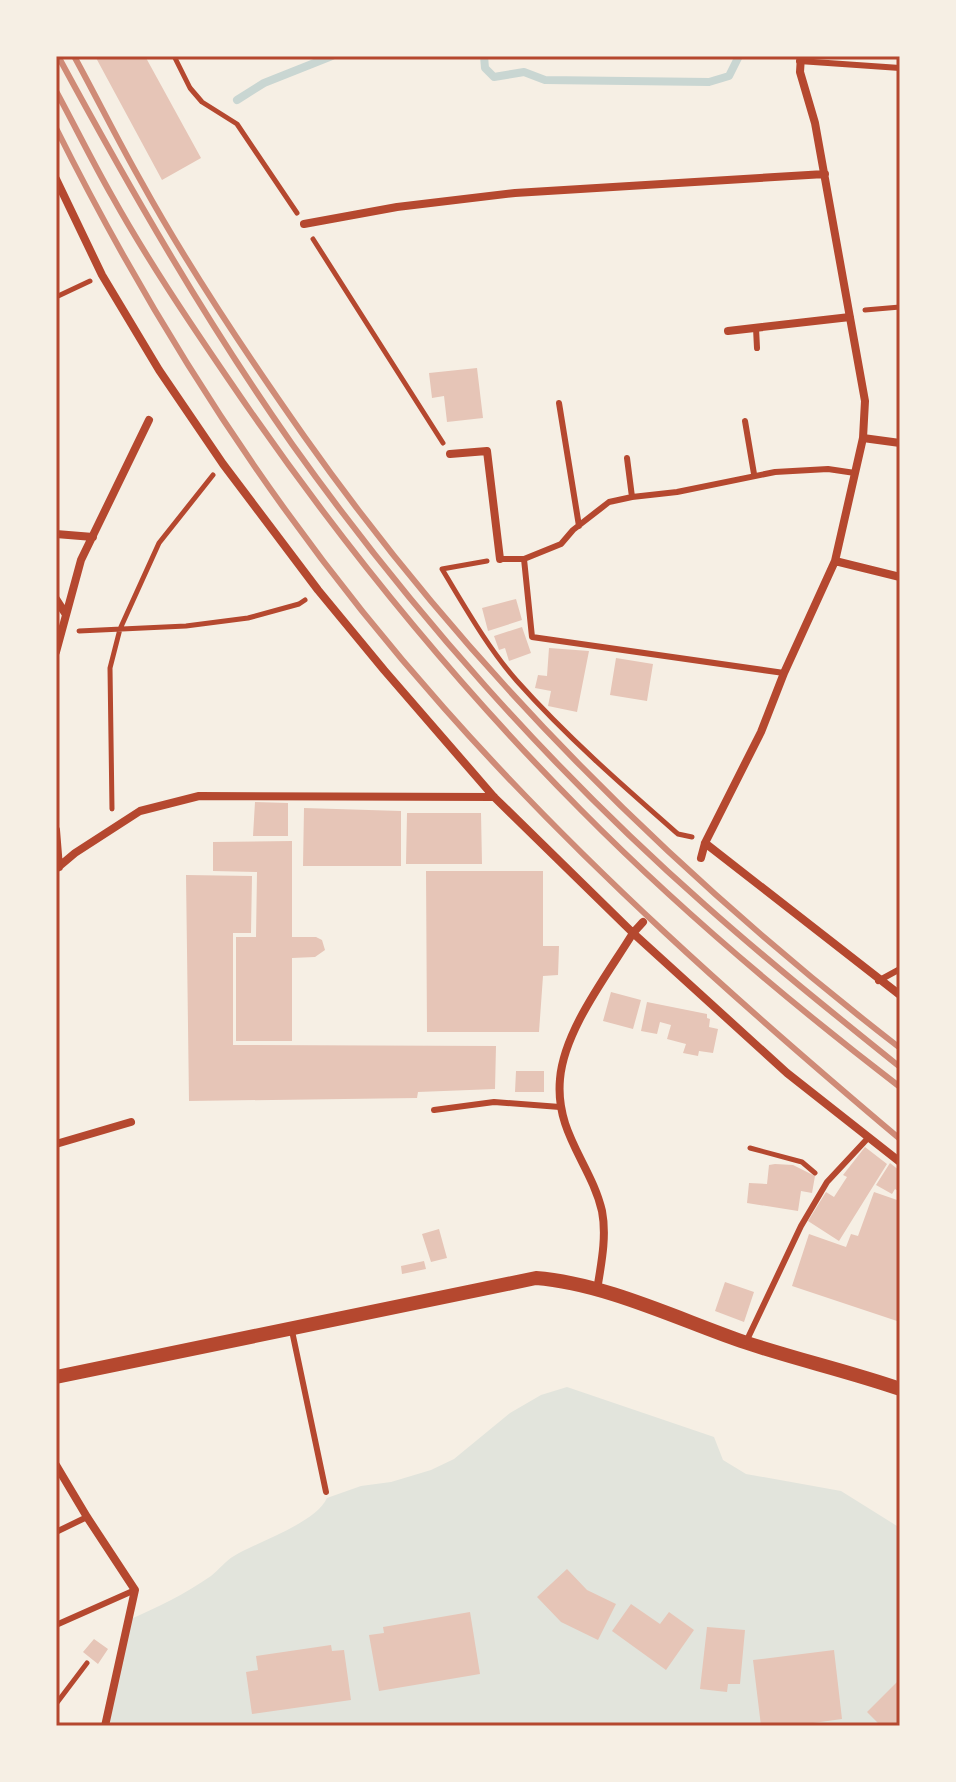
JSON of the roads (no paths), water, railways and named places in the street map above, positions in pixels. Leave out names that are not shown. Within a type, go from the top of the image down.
[{"type":"street","points":[[701,858],[705,843],[761,732],[835,561],[863,438],[865,401],[825,174],[800,58]]},
{"type":"street","points":[[304,224],[397,207],[515,193],[825,174]]},
{"type":"street","points":[[56,179],[102,275],[159,370],[223,464],[318,590],[494,797],[633,933],[787,1073],[900,1162]]},
{"type":"street","points":[[728,331],[849,314]]},
{"type":"street","points":[[56,652],[81,560],[149,420]]},
{"type":"street","points":[[863,438],[900,443]]},
{"type":"street","points":[[450,454],[487,451],[500,559]]},
{"type":"street","points":[[56,534],[93,537]]},
{"type":"street","points":[[835,561],[900,577]]},
{"type":"street","points":[[56,599],[65,613]]},
{"type":"street","points":[[57,868],[140,811],[199,796],[494,797]]},
{"type":"street","points":[[56,830],[57,868]]},
{"type":"street","points":[[705,843],[878,981],[900,995]]},
{"type":"street","points":[[597,1290],[602,1254],[602,1213],[597,1195],[572,1145],[560,1107],[560,1077],[583,1014],[643,922]]},
{"type":"street","points":[[56,1144],[131,1122]]},
{"type":"street","points":[[56,1377],[536,1278],[597,1290],[746,1342],[900,1389]]},
{"type":"street","points":[[56,1465],[135,1590],[105,1726]]},
{"type":"lane","points":[[800,58],[900,68]]},
{"type":"lane","points":[[756,328],[757,348]]},
{"type":"lane","points":[[559,403],[579,526]]},
{"type":"lane","points":[[745,421],[754,474]]},
{"type":"lane","points":[[627,458],[632,497]]},
{"type":"lane","points":[[500,559],[524,559],[561,544],[609,502],[677,492],[754,474],[828,469],[855,473]]},
{"type":"lane","points":[[524,559],[532,637],[784,673]]},
{"type":"lane","points":[[878,981],[900,969]]},
{"type":"lane","points":[[434,1110],[494,1102],[560,1107]]},
{"type":"lane","points":[[746,1342],[801,1226],[827,1182],[868,1138]]},
{"type":"lane","points":[[291,1327],[326,1492]]},
{"type":"lane","points":[[56,1532],[87,1517]]},
{"type":"lane","points":[[56,1625],[135,1590]]},
{"type":"waterway","points":[[237,100],[264,83],[332,56]]},
{"type":"waterway","points":[[484,56],[485,68],[494,77],[524,72],[545,80],[709,82],[729,76],[739,56]]},
{"type":"railway","points":[[58,56],[169,253],[229,350],[337,506],[434,627],[538,744],[648,853],[753,946],[900,1067]]},
{"type":"railway","points":[[74,56],[160,216],[261,375],[368,522],[435,606],[506,687],[656,840],[735,912],[900,1048]]},
{"type":"railway","points":[[56,91],[125,220],[214,357],[309,493],[439,656],[581,810],[657,883],[776,988],[900,1087]]},
{"type":"railway","points":[[56,128],[139,282],[231,431],[281,503],[387,642],[497,766],[607,878],[722,985],[900,1139]]}]
